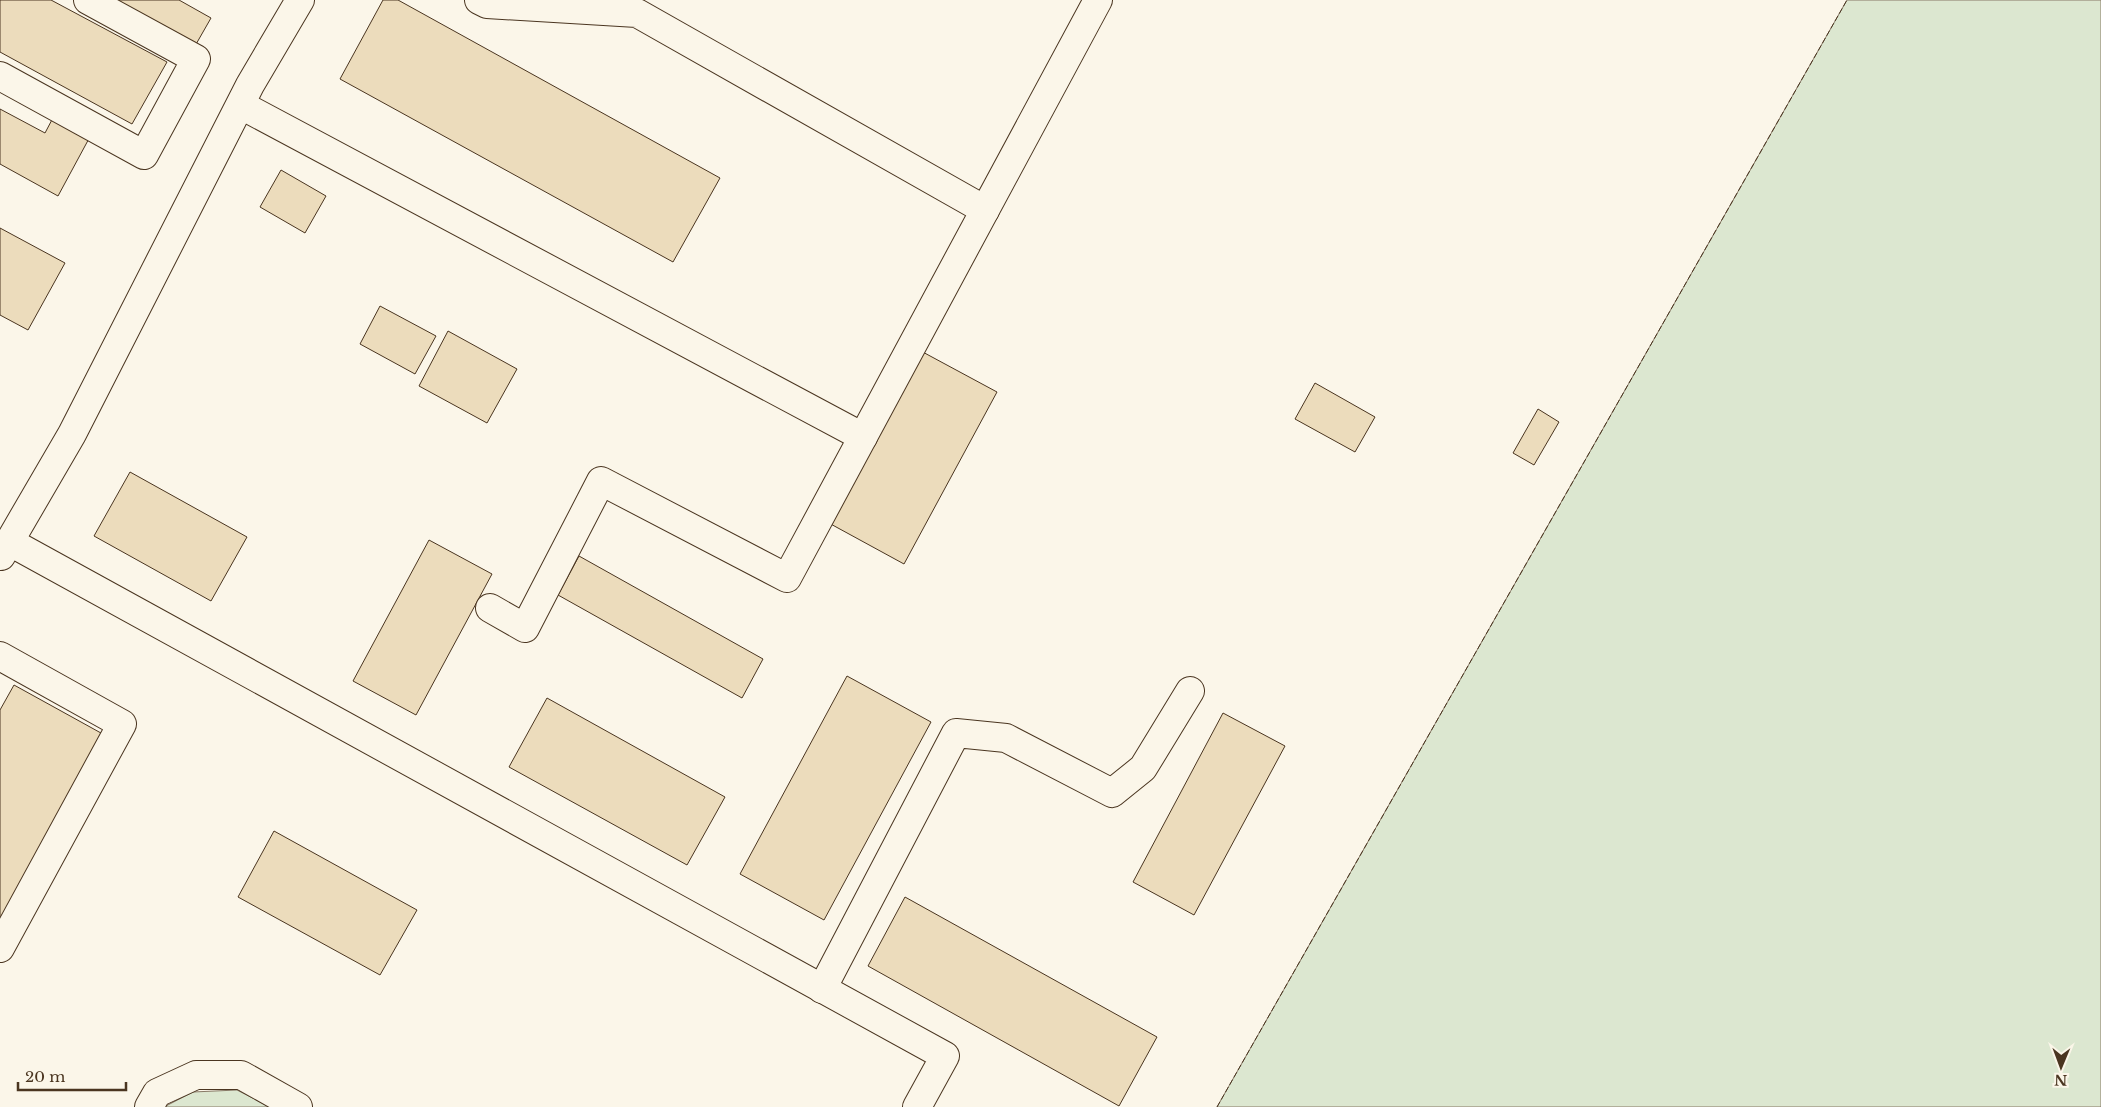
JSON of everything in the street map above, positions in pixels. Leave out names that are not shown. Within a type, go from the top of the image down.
[{"type":"street","points":[[0,76],[144,155],[196,59],[88,0]]},
{"type":"street","points":[[300,0],[241,105],[72,434],[5,550],[822,988],[945,1056],[917,1107]]},
{"type":"street","points":[[479,0],[487,4],[637,13],[985,210]]},
{"type":"street","points":[[490,608],[525,628],[601,481],[787,578],[1098,0]]},
{"type":"street","points":[[241,105],[863,437]]},
{"type":"street","points":[[0,656],[122,724],[0,948]]},
{"type":"street","points":[[822,988],[956,733],[1006,738],[1112,793],[1143,768],[1190,691]]},
{"type":"street","points":[[149,1107],[157,1094],[196,1075],[241,1075],[298,1107]]},
{"type":"green space","points":[[1847,0],[2101,0],[2101,1107],[1217,1107]]},
{"type":"green space","points":[[237,1090],[270,1107],[164,1107],[193,1092]]},
{"type":"building","points":[[0,0],[51,0],[167,62],[132,124],[0,52]]},
{"type":"building","points":[[115,0],[179,0],[211,18],[195,46]]},
{"type":"building","points":[[383,0],[398,0],[720,178],[673,262],[340,79]]},
{"type":"building","points":[[0,109],[45,133],[55,114],[92,133],[58,196],[0,164]]},
{"type":"building","points":[[281,170],[326,196],[305,233],[260,207]]},
{"type":"building","points":[[0,228],[65,263],[28,330],[0,315]]},
{"type":"building","points":[[380,306],[436,336],[415,374],[360,344]]},
{"type":"building","points":[[448,331],[517,369],[487,423],[419,386]]},
{"type":"building","points":[[919,350],[997,392],[904,564],[827,522]]},
{"type":"building","points":[[1315,383],[1375,417],[1355,452],[1295,419]]},
{"type":"building","points":[[1538,409],[1559,422],[1534,465],[1513,453]]},
{"type":"building","points":[[130,472],[247,537],[211,601],[94,536]]},
{"type":"building","points":[[429,540],[492,574],[416,715],[353,681]]},
{"type":"building","points":[[579,556],[763,659],[742,698],[558,595]]},
{"type":"building","points":[[847,676],[931,722],[824,920],[740,874]]},
{"type":"building","points":[[14,685],[110,738],[0,938],[0,710]]},
{"type":"building","points":[[547,698],[725,797],[687,865],[509,767]]},
{"type":"building","points":[[1223,713],[1285,746],[1194,915],[1133,882]]},
{"type":"building","points":[[274,831],[417,910],[380,975],[238,897]]},
{"type":"building","points":[[905,897],[1157,1037],[1119,1106],[868,966]]},
{"type":"fence","points":[[1217,1107],[1847,0]]}]
